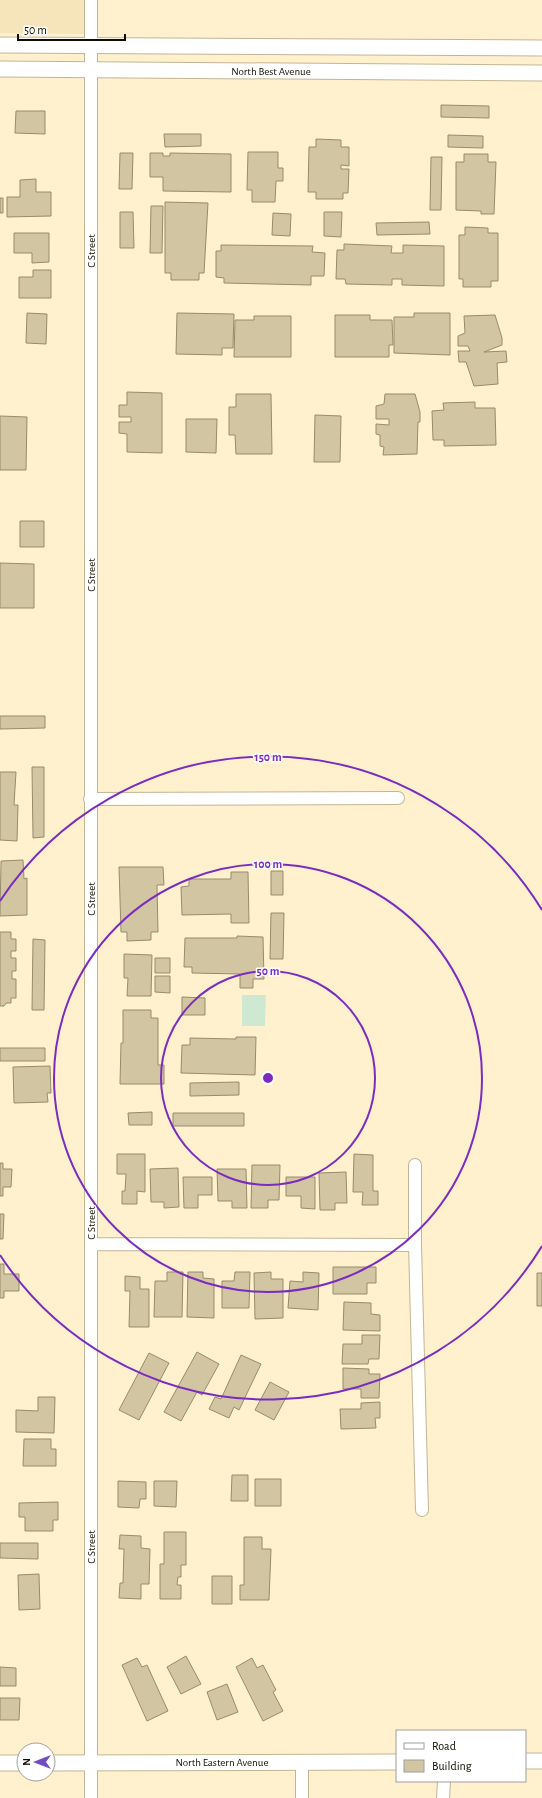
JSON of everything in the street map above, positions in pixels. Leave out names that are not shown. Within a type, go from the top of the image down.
[{"type":"street","name":"C Street","points":[[90,1798],[92,1762],[90,799],[91,0]]},
{"type":"street","points":[[0,45],[542,48]]},
{"type":"street","name":"North Best Avenue","points":[[0,69],[542,73]]},
{"type":"street","points":[[90,799],[398,798]]},
{"type":"street","points":[[415,1165],[415,1245],[422,1510]]},
{"type":"street","points":[[91,1244],[415,1245]]},
{"type":"street","points":[[526,1761],[542,1761]]},
{"type":"street","name":"North Eastern Avenue","points":[[56,1762],[396,1762]]},
{"type":"street","points":[[302,1762],[302,1798]]},
{"type":"street","points":[[0,1763],[16,1763]]},
{"type":"street","points":[[443,1798],[444,1782]]},
{"type":"shaded area","points":[[0,0],[88,0],[88,34],[0,33]]},
{"type":"green space","points":[[242,995],[266,995],[265,1026],[242,1026]]},
{"type":"building","points":[[441,105],[489,106],[489,118],[441,117]]},
{"type":"building","points":[[16,111],[45,111],[45,134],[15,133]]},
{"type":"building","points":[[164,134],[201,134],[201,146],[165,147]]},
{"type":"building","points":[[448,135],[483,136],[483,148],[448,147]]},
{"type":"building","points":[[316,139],[341,140],[341,147],[349,147],[349,166],[341,165],[341,169],[349,169],[348,193],[343,193],[343,199],[316,199],[316,192],[308,192],[309,147],[316,147]]},
{"type":"building","points":[[248,152],[278,152],[278,168],[283,168],[283,181],[276,181],[275,202],[252,202],[252,190],[247,190]]},
{"type":"building","points":[[120,153],[133,153],[132,189],[119,189]]},
{"type":"building","points":[[150,153],[163,153],[163,156],[170,156],[170,153],[231,154],[231,192],[163,191],[163,177],[150,177]]},
{"type":"building","points":[[464,154],[488,154],[488,162],[496,162],[494,214],[481,214],[481,211],[456,210],[456,162],[464,162]]},
{"type":"building","points":[[431,157],[442,157],[441,210],[430,210]]},
{"type":"building","points":[[36,179],[36,192],[51,192],[51,216],[7,217],[7,197],[20,197],[20,180]]},
{"type":"building","points":[[0,198],[3,198],[3,213],[0,213]]},
{"type":"building","points":[[165,202],[208,203],[204,273],[199,273],[199,280],[171,280],[171,273],[165,273]]},
{"type":"building","points":[[151,206],[163,206],[162,253],[150,253]]},
{"type":"building","points":[[120,212],[133,212],[134,248],[120,248]]},
{"type":"building","points":[[324,212],[342,212],[341,237],[324,236]]},
{"type":"building","points":[[273,213],[291,214],[290,236],[272,235]]},
{"type":"building","points":[[429,222],[430,234],[377,235],[376,223]]},
{"type":"building","points":[[465,227],[488,228],[488,233],[498,233],[498,281],[491,281],[491,287],[463,287],[463,279],[459,279],[459,235],[465,235]]},
{"type":"building","points":[[14,233],[49,233],[49,262],[32,263],[32,253],[14,253]]},
{"type":"building","points":[[344,244],[392,246],[391,253],[403,253],[403,245],[444,246],[444,286],[402,285],[402,279],[392,279],[392,285],[346,284],[345,279],[336,279],[337,250],[344,250]]},
{"type":"building","points":[[221,245],[313,246],[312,252],[325,253],[324,276],[311,276],[311,285],[224,283],[224,278],[216,277],[216,251],[221,251]]},
{"type":"building","points":[[33,270],[51,270],[51,298],[19,298],[19,277],[33,277]]},
{"type":"building","points":[[27,313],[47,314],[46,344],[26,343]]},
{"type":"building","points":[[177,313],[234,314],[233,348],[222,348],[222,355],[176,354]]},
{"type":"building","points":[[414,313],[450,313],[450,355],[394,353],[394,317],[414,317]]},
{"type":"building","points":[[335,315],[370,315],[370,320],[392,320],[393,345],[389,345],[389,357],[335,357]]},
{"type":"building","points":[[495,315],[502,338],[502,345],[484,352],[506,351],[507,362],[497,363],[498,384],[474,386],[466,362],[459,362],[458,351],[470,351],[468,346],[458,346],[458,336],[465,333],[464,316]]},
{"type":"building","points":[[254,316],[291,316],[291,357],[234,357],[235,320],[254,320]]},
{"type":"building","points":[[127,392],[162,393],[162,453],[127,452],[127,434],[119,433],[119,422],[131,422],[131,417],[119,417],[119,405],[127,405]]},
{"type":"building","points":[[236,394],[271,394],[272,454],[236,454],[235,435],[229,435],[229,407],[236,407]]},
{"type":"building","points":[[385,394],[415,394],[420,412],[420,422],[418,422],[417,454],[383,455],[384,447],[380,446],[380,435],[376,434],[376,424],[389,425],[389,419],[376,419],[376,406],[384,404]]},
{"type":"building","points":[[475,402],[475,408],[495,408],[496,445],[444,446],[444,440],[433,440],[432,411],[444,410],[443,403]]},
{"type":"building","points":[[315,415],[341,416],[340,462],[314,462]]},
{"type":"building","points":[[0,416],[27,417],[26,470],[0,470]]},
{"type":"building","points":[[186,419],[217,419],[216,453],[186,452]]},
{"type":"building","points":[[20,521],[44,521],[44,547],[20,547]]},
{"type":"building","points":[[0,563],[34,564],[34,608],[0,608]]},
{"type":"building","points":[[0,716],[45,716],[45,728],[0,729]]},
{"type":"building","points":[[32,767],[44,767],[44,837],[33,838]]},
{"type":"building","points":[[0,772],[16,772],[14,805],[18,805],[17,841],[0,840]]},
{"type":"building","points":[[23,860],[24,879],[27,878],[27,915],[0,916],[1,861]]},
{"type":"building","points":[[119,867],[163,867],[164,885],[157,885],[158,932],[151,932],[151,940],[127,941],[127,932],[121,932]]},
{"type":"building","points":[[271,871],[283,871],[283,895],[271,895]]},
{"type":"building","points":[[231,872],[248,872],[249,923],[231,923],[231,914],[182,915],[181,887],[189,886],[189,879],[231,879]]},
{"type":"building","points":[[271,913],[284,913],[283,959],[270,959]]},
{"type":"building","points":[[0,932],[11,932],[11,939],[16,939],[16,951],[11,951],[11,958],[16,958],[16,971],[12,971],[12,979],[16,979],[16,998],[11,998],[11,1003],[6,1003],[4,1006],[0,1006]]},
{"type":"building","points":[[237,936],[263,937],[264,979],[253,979],[253,988],[240,988],[240,974],[192,973],[192,967],[184,967],[185,938],[237,938]]},
{"type":"building","points":[[33,939],[45,940],[44,1010],[32,1010]]},
{"type":"building","points":[[124,954],[152,955],[151,996],[127,996],[128,978],[124,978]]},
{"type":"building","points":[[155,958],[170,958],[170,973],[155,973]]},
{"type":"building","points":[[155,976],[170,976],[170,993],[155,992]]},
{"type":"building","points":[[182,997],[205,998],[205,1015],[182,1015]]},
{"type":"building","points":[[123,1010],[151,1010],[151,1018],[158,1018],[158,1065],[164,1065],[164,1084],[120,1084],[121,1043],[123,1043]]},
{"type":"building","points":[[236,1037],[256,1037],[255,1075],[181,1073],[182,1045],[190,1045],[190,1038],[236,1039]]},
{"type":"building","points":[[0,1048],[45,1048],[45,1061],[0,1061]]},
{"type":"building","points":[[50,1066],[51,1093],[47,1093],[48,1102],[14,1103],[13,1067]]},
{"type":"building","points":[[239,1082],[239,1095],[190,1096],[190,1083]]},
{"type":"building","points":[[152,1112],[152,1125],[129,1125],[128,1113]]},
{"type":"building","points":[[173,1113],[244,1113],[244,1126],[173,1126]]},
{"type":"building","points":[[117,1154],[145,1154],[145,1192],[137,1191],[137,1204],[122,1204],[122,1191],[125,1191],[126,1174],[117,1174]]},
{"type":"building","points":[[354,1154],[373,1155],[373,1191],[378,1191],[378,1205],[362,1205],[363,1192],[353,1192]]},
{"type":"building","points":[[0,1163],[3,1163],[3,1169],[12,1169],[11,1187],[3,1187],[3,1196],[0,1196]]},
{"type":"building","points":[[252,1165],[280,1165],[279,1200],[268,1200],[268,1208],[251,1208]]},
{"type":"building","points":[[178,1168],[179,1207],[164,1208],[164,1202],[151,1202],[150,1169]]},
{"type":"building","points":[[217,1169],[246,1169],[247,1208],[232,1208],[232,1201],[218,1201]]},
{"type":"building","points":[[346,1172],[347,1203],[335,1203],[335,1210],[320,1210],[319,1173]]},
{"type":"building","points":[[183,1177],[212,1177],[212,1195],[198,1195],[198,1208],[184,1208]]},
{"type":"building","points":[[286,1177],[315,1177],[315,1209],[301,1208],[301,1196],[286,1196]]},
{"type":"building","points":[[0,1214],[4,1214],[3,1239],[0,1239]]},
{"type":"building","points":[[0,1264],[4,1264],[4,1274],[19,1274],[19,1291],[4,1291],[4,1298],[0,1298]]},
{"type":"building","points":[[333,1267],[376,1267],[376,1283],[367,1283],[367,1294],[333,1294]]},
{"type":"building","points":[[167,1272],[183,1272],[182,1317],[154,1317],[155,1281],[167,1281]]},
{"type":"building","points":[[188,1272],[203,1272],[203,1278],[214,1279],[214,1318],[187,1317]]},
{"type":"building","points":[[235,1272],[250,1272],[249,1308],[222,1308],[222,1281],[234,1281]]},
{"type":"building","points":[[271,1272],[271,1279],[283,1279],[283,1318],[255,1319],[254,1273]]},
{"type":"building","points":[[303,1272],[319,1273],[318,1310],[288,1308],[290,1281],[303,1282]]},
{"type":"building","points":[[537,1273],[542,1273],[542,1306],[537,1306]]},
{"type":"building","points":[[125,1276],[140,1277],[140,1289],[149,1289],[149,1327],[129,1327],[130,1291],[125,1291]]},
{"type":"building","points":[[344,1302],[371,1303],[371,1314],[380,1315],[380,1331],[343,1330]]},
{"type":"building","points":[[362,1335],[380,1335],[379,1359],[369,1359],[368,1364],[342,1364],[343,1344],[362,1344]]},
{"type":"building","points":[[197,1352],[219,1364],[202,1395],[197,1392],[181,1421],[164,1412]]},
{"type":"building","points":[[149,1353],[169,1363],[139,1420],[119,1410]]},
{"type":"building","points":[[241,1355],[261,1364],[239,1410],[234,1407],[229,1418],[209,1409],[215,1397],[221,1399]]},
{"type":"building","points":[[343,1368],[369,1369],[369,1374],[380,1374],[379,1398],[361,1398],[361,1389],[343,1389]]},
{"type":"building","points":[[270,1382],[289,1392],[274,1420],[255,1410]]},
{"type":"building","points":[[38,1397],[55,1397],[54,1433],[16,1432],[16,1410],[38,1411]]},
{"type":"building","points":[[380,1402],[380,1418],[375,1418],[376,1428],[341,1429],[340,1409],[361,1409],[361,1403]]},
{"type":"building","points":[[24,1439],[51,1439],[51,1449],[56,1449],[56,1466],[23,1466]]},
{"type":"building","points":[[232,1475],[248,1475],[248,1501],[231,1501]]},
{"type":"building","points":[[255,1479],[281,1479],[281,1506],[255,1506]]},
{"type":"building","points":[[118,1481],[146,1482],[146,1499],[140,1499],[139,1508],[118,1507]]},
{"type":"building","points":[[154,1481],[177,1481],[176,1507],[154,1506]]},
{"type":"building","points":[[58,1502],[58,1520],[53,1520],[53,1531],[25,1531],[25,1517],[19,1517],[19,1503]]},
{"type":"building","points":[[164,1532],[186,1532],[186,1565],[181,1565],[181,1577],[178,1577],[177,1585],[181,1585],[181,1599],[160,1599],[160,1564],[164,1564]]},
{"type":"building","points":[[120,1535],[141,1536],[141,1548],[150,1549],[149,1584],[141,1584],[141,1599],[119,1598],[120,1583],[123,1583],[124,1549],[119,1549]]},
{"type":"building","points":[[244,1537],[262,1537],[262,1549],[271,1549],[269,1600],[240,1600],[240,1585],[244,1585]]},
{"type":"building","points":[[0,1543],[38,1543],[38,1559],[0,1558]]},
{"type":"building","points":[[39,1574],[40,1609],[19,1610],[18,1575]]},
{"type":"building","points":[[212,1576],[232,1576],[232,1604],[212,1604]]},
{"type":"building","points":[[186,1656],[201,1684],[181,1694],[167,1667]]},
{"type":"building","points":[[137,1658],[142,1667],[147,1665],[168,1711],[147,1721],[122,1665]]},
{"type":"building","points":[[252,1658],[257,1668],[263,1665],[276,1690],[273,1692],[283,1711],[263,1721],[236,1667]]},
{"type":"building","points":[[0,1667],[16,1668],[16,1686],[0,1686]]},
{"type":"building","points":[[227,1684],[238,1712],[217,1720],[207,1692]]},
{"type":"building","points":[[0,1698],[20,1698],[19,1720],[0,1720]]}]
